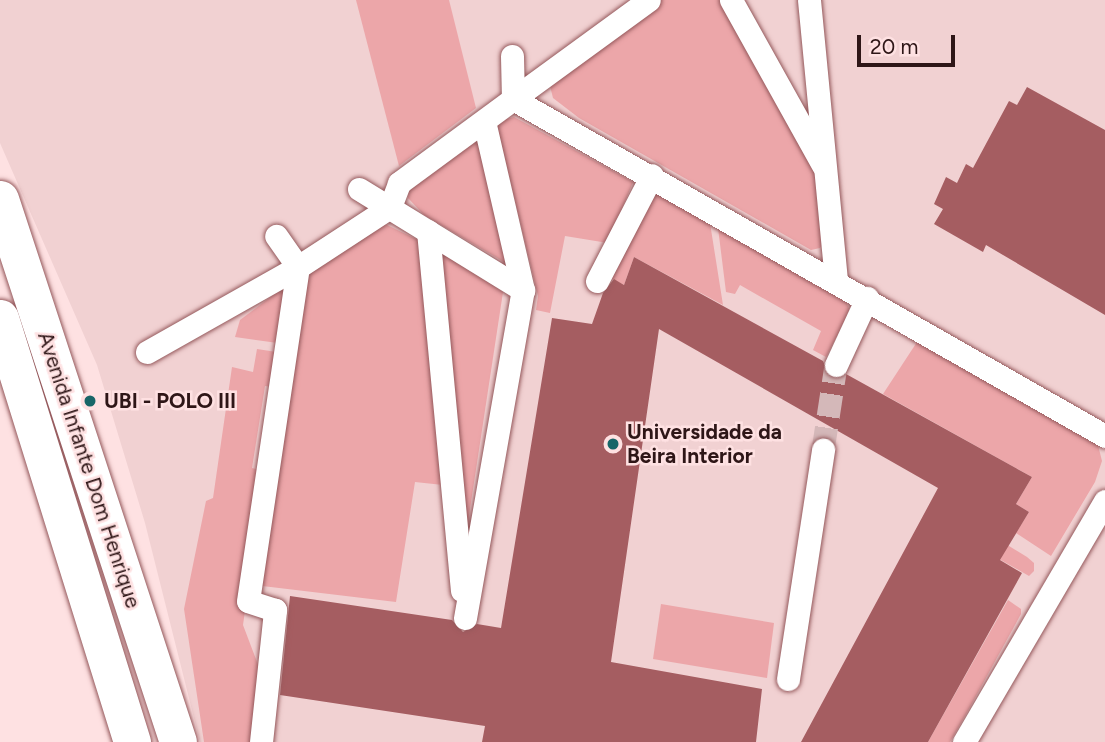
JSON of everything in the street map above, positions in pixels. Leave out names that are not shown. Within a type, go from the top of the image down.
[{"type":"street","points":[[147,352],[298,267],[390,207],[399,183],[649,0]]},
{"type":"street","points":[[731,0],[826,170]]},
{"type":"street","points":[[809,0],[836,280]]},
{"type":"street","points":[[512,56],[513,99]]},
{"type":"street","points":[[513,99],[652,175],[1105,436]]},
{"type":"street","points":[[428,231],[465,618],[523,290],[484,121]]},
{"type":"street","points":[[597,281],[652,175]]},
{"type":"street","points":[[359,189],[523,290]]},
{"type":"street","name":"Avenida Infante Dom Henrique","points":[[0,199],[178,742]]},
{"type":"street","points":[[261,742],[275,610],[248,601],[298,267],[276,236]]},
{"type":"street","points":[[836,365],[867,298]]},
{"type":"street","name":"Avenida Infante Dom Henrique","points":[[0,318],[132,742]]},
{"type":"street","points":[[788,679],[823,450]]},
{"type":"street","points":[[964,742],[1105,500]]},
{"type":"shaded area","name":"Universidade da Beira Interior","points":[[0,0],[1105,0],[1105,742],[200,742],[145,523],[97,365],[0,143]]},
{"type":"shaded area","points":[[356,0],[449,0],[476,108],[399,166]]},
{"type":"shaded area","points":[[658,0],[726,0],[816,173],[825,241],[820,248],[811,250],[579,118],[553,98],[550,86]]},
{"type":"shaded area","points":[[514,117],[633,182],[608,243],[565,236],[550,313],[536,310],[538,296],[496,122]]},
{"type":"shaded area","points":[[482,126],[516,269],[424,215],[408,198],[409,184]]},
{"type":"shaded area","points":[[656,193],[710,223],[723,305],[634,257],[624,285],[609,277]]},
{"type":"shaded area","points":[[385,224],[418,240],[443,485],[415,482],[396,602],[254,585],[301,278]]},
{"type":"shaded area","points":[[718,228],[845,299],[850,311],[826,357],[813,350],[821,331],[740,285],[735,294],[726,292]]},
{"type":"shaded area","points":[[440,252],[503,292],[468,522],[463,522]]},
{"type":"shaded area","points":[[284,287],[285,344],[235,337],[240,320]]},
{"type":"shaded area","points":[[917,342],[1097,441],[1102,461],[1095,482],[1051,556],[1016,533],[1029,512],[1016,504],[1032,477],[883,394]]},
{"type":"shaded area","points":[[257,349],[283,353],[277,387],[265,386],[252,468],[265,471],[243,625],[259,667],[250,742],[204,742],[184,609],[206,501],[213,498],[232,367],[253,372]]},
{"type":"shaded area","points":[[986,532],[1027,557],[1034,563],[1034,571],[1029,576],[978,547]]},
{"type":"shaded area","points":[[1008,600],[1021,609],[1021,614],[970,707],[950,742],[928,742]]},
{"type":"shaded area","points":[[661,604],[774,623],[767,678],[653,659]]},
{"type":"building","points":[[1027,87],[1105,130],[1105,315],[986,245],[983,252],[934,224],[943,209],[934,204],[946,177],[957,183],[966,164],[973,168],[1009,101],[1017,105]]},
{"type":"building","points":[[634,257],[823,361],[830,377],[846,374],[1032,477],[1016,504],[1029,512],[1000,560],[1022,573],[928,742],[801,742],[938,488],[659,329],[611,662],[762,689],[756,742],[482,742],[485,726],[280,695],[290,596],[452,620],[463,632],[477,624],[501,628],[552,318],[592,324],[603,293],[614,279],[624,285]]},
{"type":"tunnel","points":[[823,450],[836,365]]},
{"type":"place","name":"UBI - POLO III","points":[[90,401]]},
{"type":"place","name":"Universidade da Beira Interior","points":[[613,444]]}]
